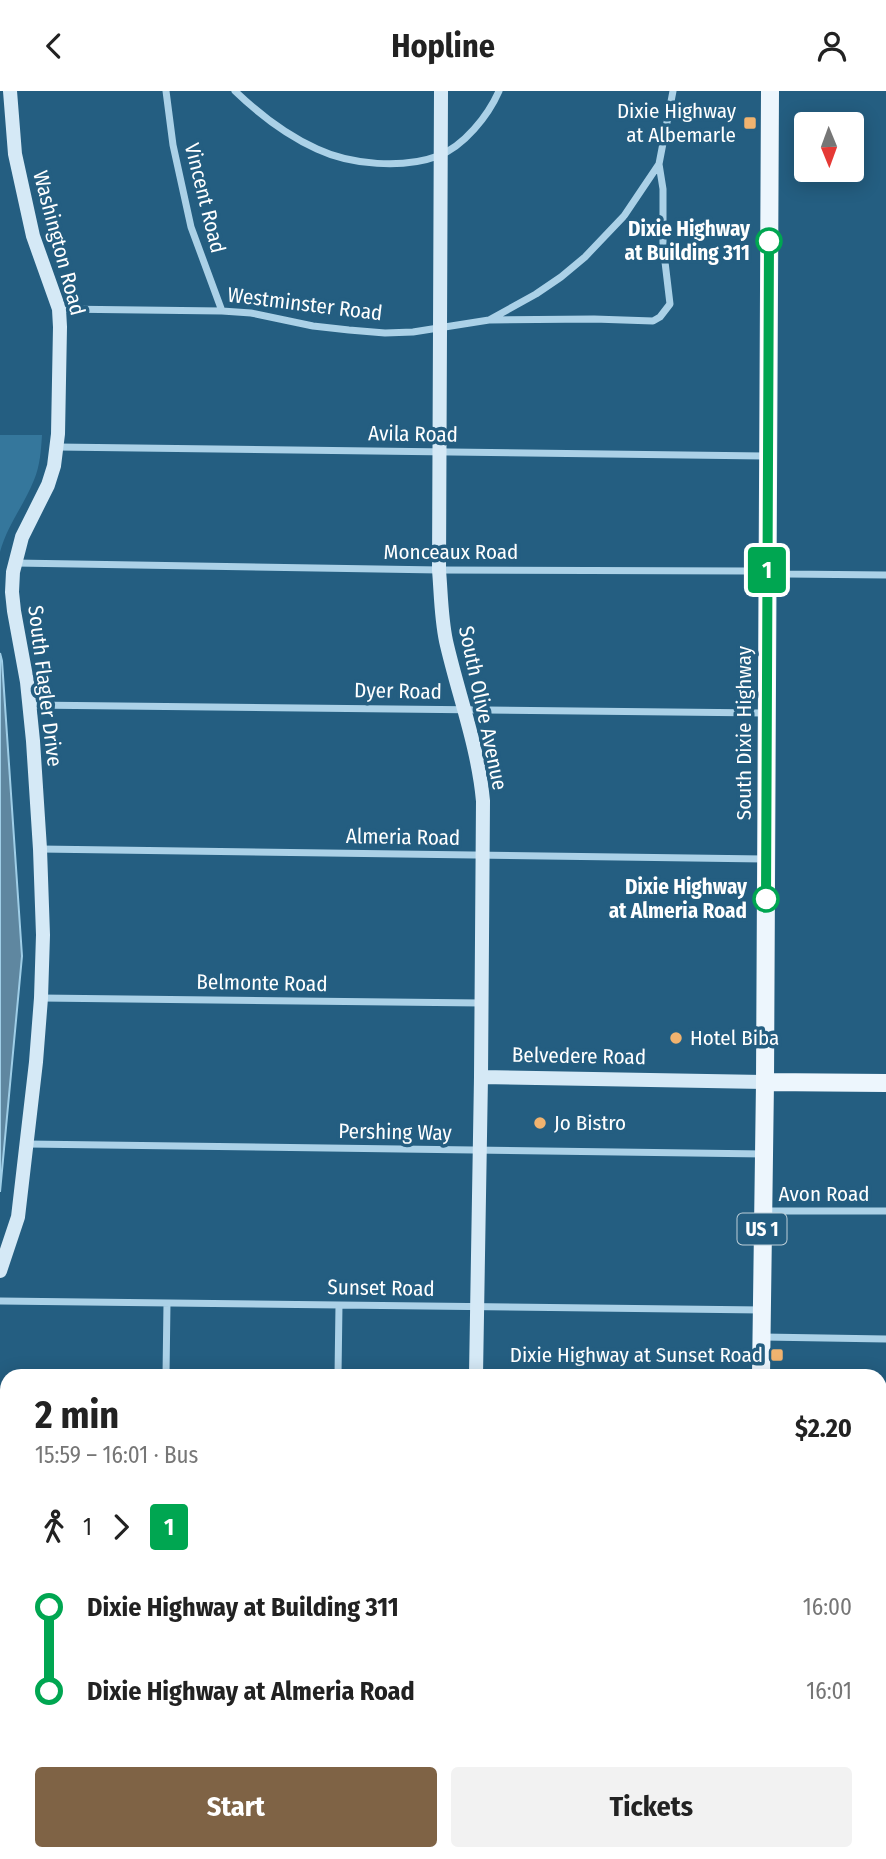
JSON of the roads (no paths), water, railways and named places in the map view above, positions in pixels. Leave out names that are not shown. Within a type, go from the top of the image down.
[{"type":"main road","name":"South Dixie Highway","points":[[761,1369],[770,91]]},
{"type":"main road","name":"Belvedere Road","points":[[765,1082],[886,1083]]},
{"type":"street","name":"Washington Road","points":[[10,91],[15,154],[31,225],[59,309],[57,447]]},
{"type":"street","name":"Vincent Road","points":[[166,91],[173,145],[191,227],[222,311]]},
{"type":"street","points":[[235,91],[269,121],[321,151],[369,163],[397,164],[441,155],[469,135],[491,108],[499,91]]},
{"type":"street","name":"South Olive Avenue","points":[[441,91],[439,570],[445,631],[478,761],[484,856],[476,1369]]},
{"type":"street","name":"Westminster Road","points":[[59,309],[222,311],[251,313],[349,330],[413,332],[489,320],[561,277],[585,257],[624,216],[659,164],[673,91]]},
{"type":"street","points":[[489,320],[594,319],[645,322],[660,317],[670,304],[663,245],[663,189],[659,164]]},
{"type":"street","name":"Avila Road","points":[[57,447],[768,456]]},
{"type":"street","name":"South Flagler Drive","points":[[0,1271],[18,1217],[36,1062],[43,935],[30,705],[12,592],[15,563],[22,537],[48,485],[57,447]]},
{"type":"street","name":"Monceaux Road","points":[[15,563],[886,575]]},
{"type":"street","name":"Dyer Road","points":[[30,705],[767,713]]},
{"type":"street","name":"Almeria Road","points":[[40,849],[766,859]]},
{"type":"street","name":"Belmonte Road","points":[[41,998],[482,1003]]},
{"type":"street","name":"Belvedere Road","points":[[481,1077],[765,1082]]},
{"type":"street","name":"Pershing Way","points":[[27,1144],[764,1154]]},
{"type":"street","name":"Avon Road","points":[[762,1211],[886,1212]]},
{"type":"street","name":"Sunset Road","points":[[0,1301],[762,1310]]},
{"type":"street","points":[[166,1369],[167,1303]]},
{"type":"street","points":[[338,1369],[339,1305]]},
{"type":"street","points":[[762,1337],[886,1339]]},
{"type":"place","name":"Dixie Highway at Albemarle","points":[[750,123]]},
{"type":"place","name":"Dixie Highway at Building 311","points":[[769,241]]},
{"type":"place","name":"Dixie Highway at Almeria Road","points":[[766,899]]},
{"type":"place","name":"Hotel Biba","points":[[676,1038]]},
{"type":"place","name":"Jo Bistro","points":[[540,1123]]},
{"type":"place","name":"Dixie Highway at Sunset Road","points":[[777,1355]]}]
